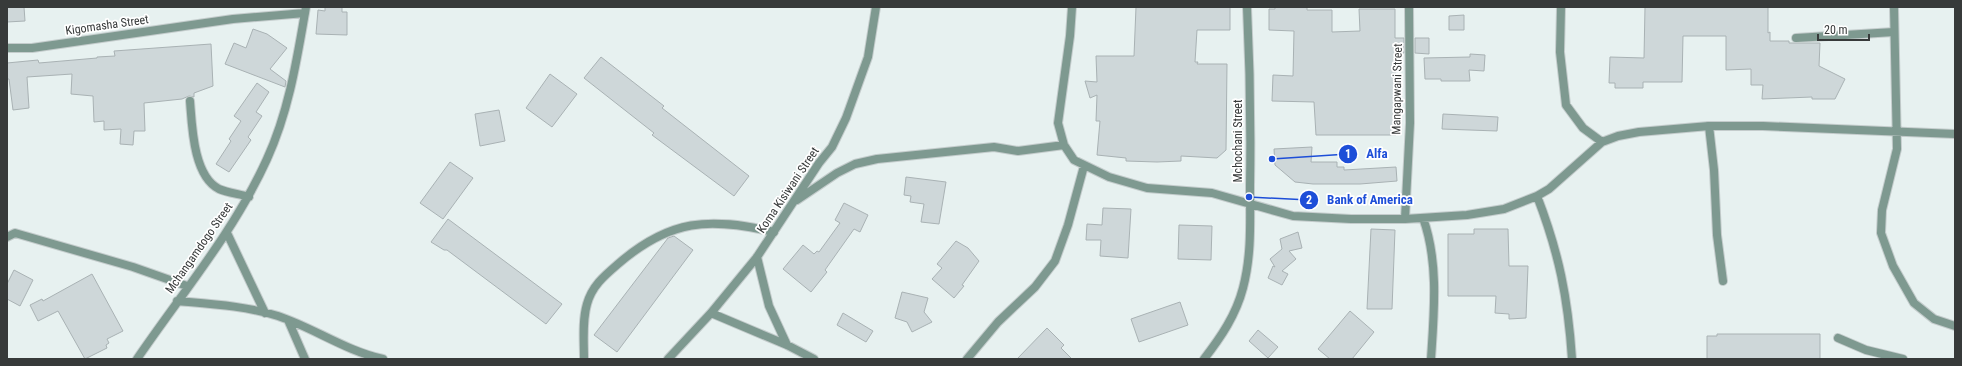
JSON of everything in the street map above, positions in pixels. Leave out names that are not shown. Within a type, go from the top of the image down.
[{"type":"street","points":[[305,13],[313,7]]},
{"type":"street","name":"Koma Kisiwani Street","points":[[668,359],[711,312],[757,257],[795,202],[819,163],[832,147],[846,118],[868,57],[876,7]]},
{"type":"street","points":[[1072,7],[1070,36],[1058,123],[1064,145],[1074,160],[1109,177],[1147,188],[1212,194],[1293,216],[1351,219],[1405,219],[1467,215],[1504,209],[1537,196],[1549,189],[1602,142],[1618,136],[1639,132],[1709,126],[1897,130],[1955,134]]},
{"type":"street","name":"Mchochani Street","points":[[1204,359],[1233,315],[1243,289],[1247,269],[1251,234],[1250,99],[1247,7]]},
{"type":"street","name":"Mangapwani Street","points":[[1405,219],[1410,108],[1409,7]]},
{"type":"street","points":[[1561,7],[1560,52],[1566,105],[1583,128],[1602,142]]},
{"type":"street","points":[[1894,7],[1897,149],[1882,210],[1881,233],[1893,266],[1914,303],[1934,319],[1955,326]]},
{"type":"street","name":"Kigomasha Street","points":[[7,48],[32,48],[233,19],[305,13]]},
{"type":"street","name":"Mchangamdogo Street","points":[[137,359],[187,286],[227,233],[249,197],[268,158],[290,97],[305,13]]},
{"type":"street","points":[[1796,38],[1894,32]]},
{"type":"street","points":[[190,101],[195,151],[210,181],[219,188],[249,197]]},
{"type":"street","points":[[1709,126],[1714,170],[1717,235],[1723,281]]},
{"type":"street","points":[[795,202],[837,173],[855,164],[877,159],[994,147],[1018,151],[1064,145]]},
{"type":"street","points":[[967,359],[998,322],[1035,287],[1055,261],[1068,225],[1084,166]]},
{"type":"street","points":[[1537,196],[1548,223],[1565,287],[1569,315],[1572,359]]},
{"type":"street","points":[[1423,218],[1427,228],[1433,268],[1434,319],[1431,359]]},
{"type":"street","points":[[584,359],[585,318],[587,304],[598,282],[631,253],[654,238],[687,225],[714,223],[744,225],[774,232]]},
{"type":"street","points":[[7,242],[16,232]]},
{"type":"street","points":[[7,237],[16,232],[133,267],[187,286]]},
{"type":"street","points":[[227,233],[265,313]]},
{"type":"street","points":[[757,257],[769,306],[787,345]]},
{"type":"street","points":[[177,301],[235,307],[265,313],[288,320],[358,352],[383,359]]},
{"type":"street","points":[[711,312],[787,345],[814,359]]},
{"type":"street","points":[[288,320],[305,359]]},
{"type":"street","points":[[1838,338],[1866,350],[1903,359]]},
{"type":"building","points":[[7,7],[24,7],[25,21],[7,22]]},
{"type":"building","points":[[325,7],[342,7],[342,12],[347,12],[347,35],[316,34],[318,10],[325,11]]},
{"type":"building","points":[[1136,7],[1230,7],[1230,30],[1197,30],[1195,62],[1198,62],[1197,64],[1227,64],[1226,150],[1217,158],[1181,156],[1181,161],[1157,162],[1126,161],[1126,158],[1097,155],[1100,121],[1096,121],[1097,95],[1090,98],[1085,81],[1097,82],[1096,56],[1134,56]]},
{"type":"building","points":[[1275,7],[1307,7],[1307,10],[1332,10],[1332,32],[1360,31],[1359,9],[1395,9],[1395,38],[1404,38],[1404,53],[1395,53],[1396,135],[1316,135],[1314,102],[1272,101],[1273,75],[1293,76],[1294,31],[1269,30],[1269,9],[1275,9]]},
{"type":"building","points":[[1645,7],[1768,7],[1768,33],[1770,32],[1770,41],[1789,41],[1789,43],[1820,43],[1819,66],[1845,79],[1835,99],[1812,99],[1812,97],[1762,99],[1763,85],[1751,85],[1751,69],[1726,70],[1726,36],[1683,36],[1682,82],[1643,82],[1643,88],[1615,88],[1615,83],[1609,83],[1610,57],[1644,58]]},
{"type":"building","points":[[1464,15],[1464,30],[1449,30],[1449,16]]},
{"type":"building","points":[[253,29],[267,34],[287,48],[270,69],[286,81],[285,87],[225,64],[234,43],[246,48]]},
{"type":"building","points":[[1415,38],[1429,38],[1429,54],[1415,53]]},
{"type":"building","points":[[211,44],[213,86],[194,93],[194,97],[189,96],[182,99],[144,103],[145,131],[134,131],[133,145],[120,144],[121,129],[104,130],[104,121],[94,122],[93,96],[71,94],[72,74],[27,77],[29,108],[13,110],[9,79],[7,79],[7,63],[38,60],[39,63],[97,58],[115,56],[114,51]]},
{"type":"building","points":[[1470,54],[1485,55],[1484,71],[1469,70],[1470,81],[1441,81],[1441,79],[1425,79],[1424,58],[1470,57]]},
{"type":"building","points":[[601,57],[664,106],[662,108],[749,176],[734,196],[652,135],[654,133],[584,78]]},
{"type":"building","points":[[550,74],[577,94],[552,127],[526,108]]},
{"type":"building","points":[[257,83],[269,92],[256,112],[262,116],[248,137],[251,140],[229,172],[216,164],[231,141],[229,139],[241,121],[234,116]]},
{"type":"building","points":[[499,110],[505,141],[480,146],[475,114]]},
{"type":"building","points":[[1443,114],[1498,117],[1497,131],[1442,129]]},
{"type":"building","points":[[1312,147],[1311,162],[1337,162],[1337,167],[1344,167],[1344,170],[1396,167],[1397,181],[1360,184],[1313,184],[1295,182],[1275,165],[1274,149]]},
{"type":"building","points":[[450,162],[473,178],[443,219],[420,203]]},
{"type":"building","points":[[906,177],[946,182],[939,224],[921,222],[924,204],[910,202],[911,196],[904,195]]},
{"type":"building","points":[[844,203],[868,215],[860,232],[854,229],[825,270],[827,272],[811,292],[783,269],[803,245],[814,254],[817,251],[819,252],[840,223],[835,220]]},
{"type":"building","points":[[1103,208],[1131,209],[1128,258],[1100,256],[1101,240],[1086,240],[1087,224],[1102,225]]},
{"type":"building","points":[[448,219],[562,304],[546,324],[447,250],[444,250],[431,242]]},
{"type":"building","points":[[1179,225],[1212,226],[1211,260],[1178,259]]},
{"type":"building","points":[[1371,229],[1395,230],[1392,309],[1367,309]]},
{"type":"building","points":[[1474,229],[1508,229],[1509,266],[1528,266],[1526,318],[1509,319],[1509,314],[1495,313],[1496,296],[1448,296],[1448,234],[1474,234]]},
{"type":"building","points":[[1298,232],[1302,248],[1289,251],[1296,259],[1282,271],[1288,274],[1282,285],[1268,278],[1273,266],[1275,267],[1270,259],[1282,249],[1280,239]]},
{"type":"building","points":[[674,236],[693,250],[617,352],[594,335],[668,238]]},
{"type":"building","points":[[956,241],[968,248],[979,261],[962,285],[964,286],[954,298],[932,279],[942,268],[937,264]]},
{"type":"building","points":[[14,270],[33,280],[20,306],[7,299],[7,284]]},
{"type":"building","points":[[92,274],[123,331],[107,339],[109,343],[106,345],[107,348],[85,359],[58,311],[38,321],[30,305],[42,299],[43,301]]},
{"type":"building","points":[[902,292],[928,298],[924,312],[932,322],[912,332],[907,322],[895,318]]},
{"type":"building","points":[[1180,302],[1188,325],[1139,342],[1131,319]]},
{"type":"building","points":[[1350,311],[1374,332],[1352,359],[1330,359],[1318,349]]},
{"type":"building","points":[[843,313],[873,331],[866,342],[837,325]]},
{"type":"building","points":[[1047,328],[1064,345],[1061,348],[1072,359],[1017,359]]},
{"type":"building","points":[[1258,330],[1278,347],[1268,358],[1249,341]]},
{"type":"building","points":[[1717,334],[1820,334],[1820,359],[1707,359],[1707,336],[1717,336]]},
{"type":"place","name":"Alfa","points":[[1272,159]]},
{"type":"place","name":"Bank of America","points":[[1249,197]]}]
